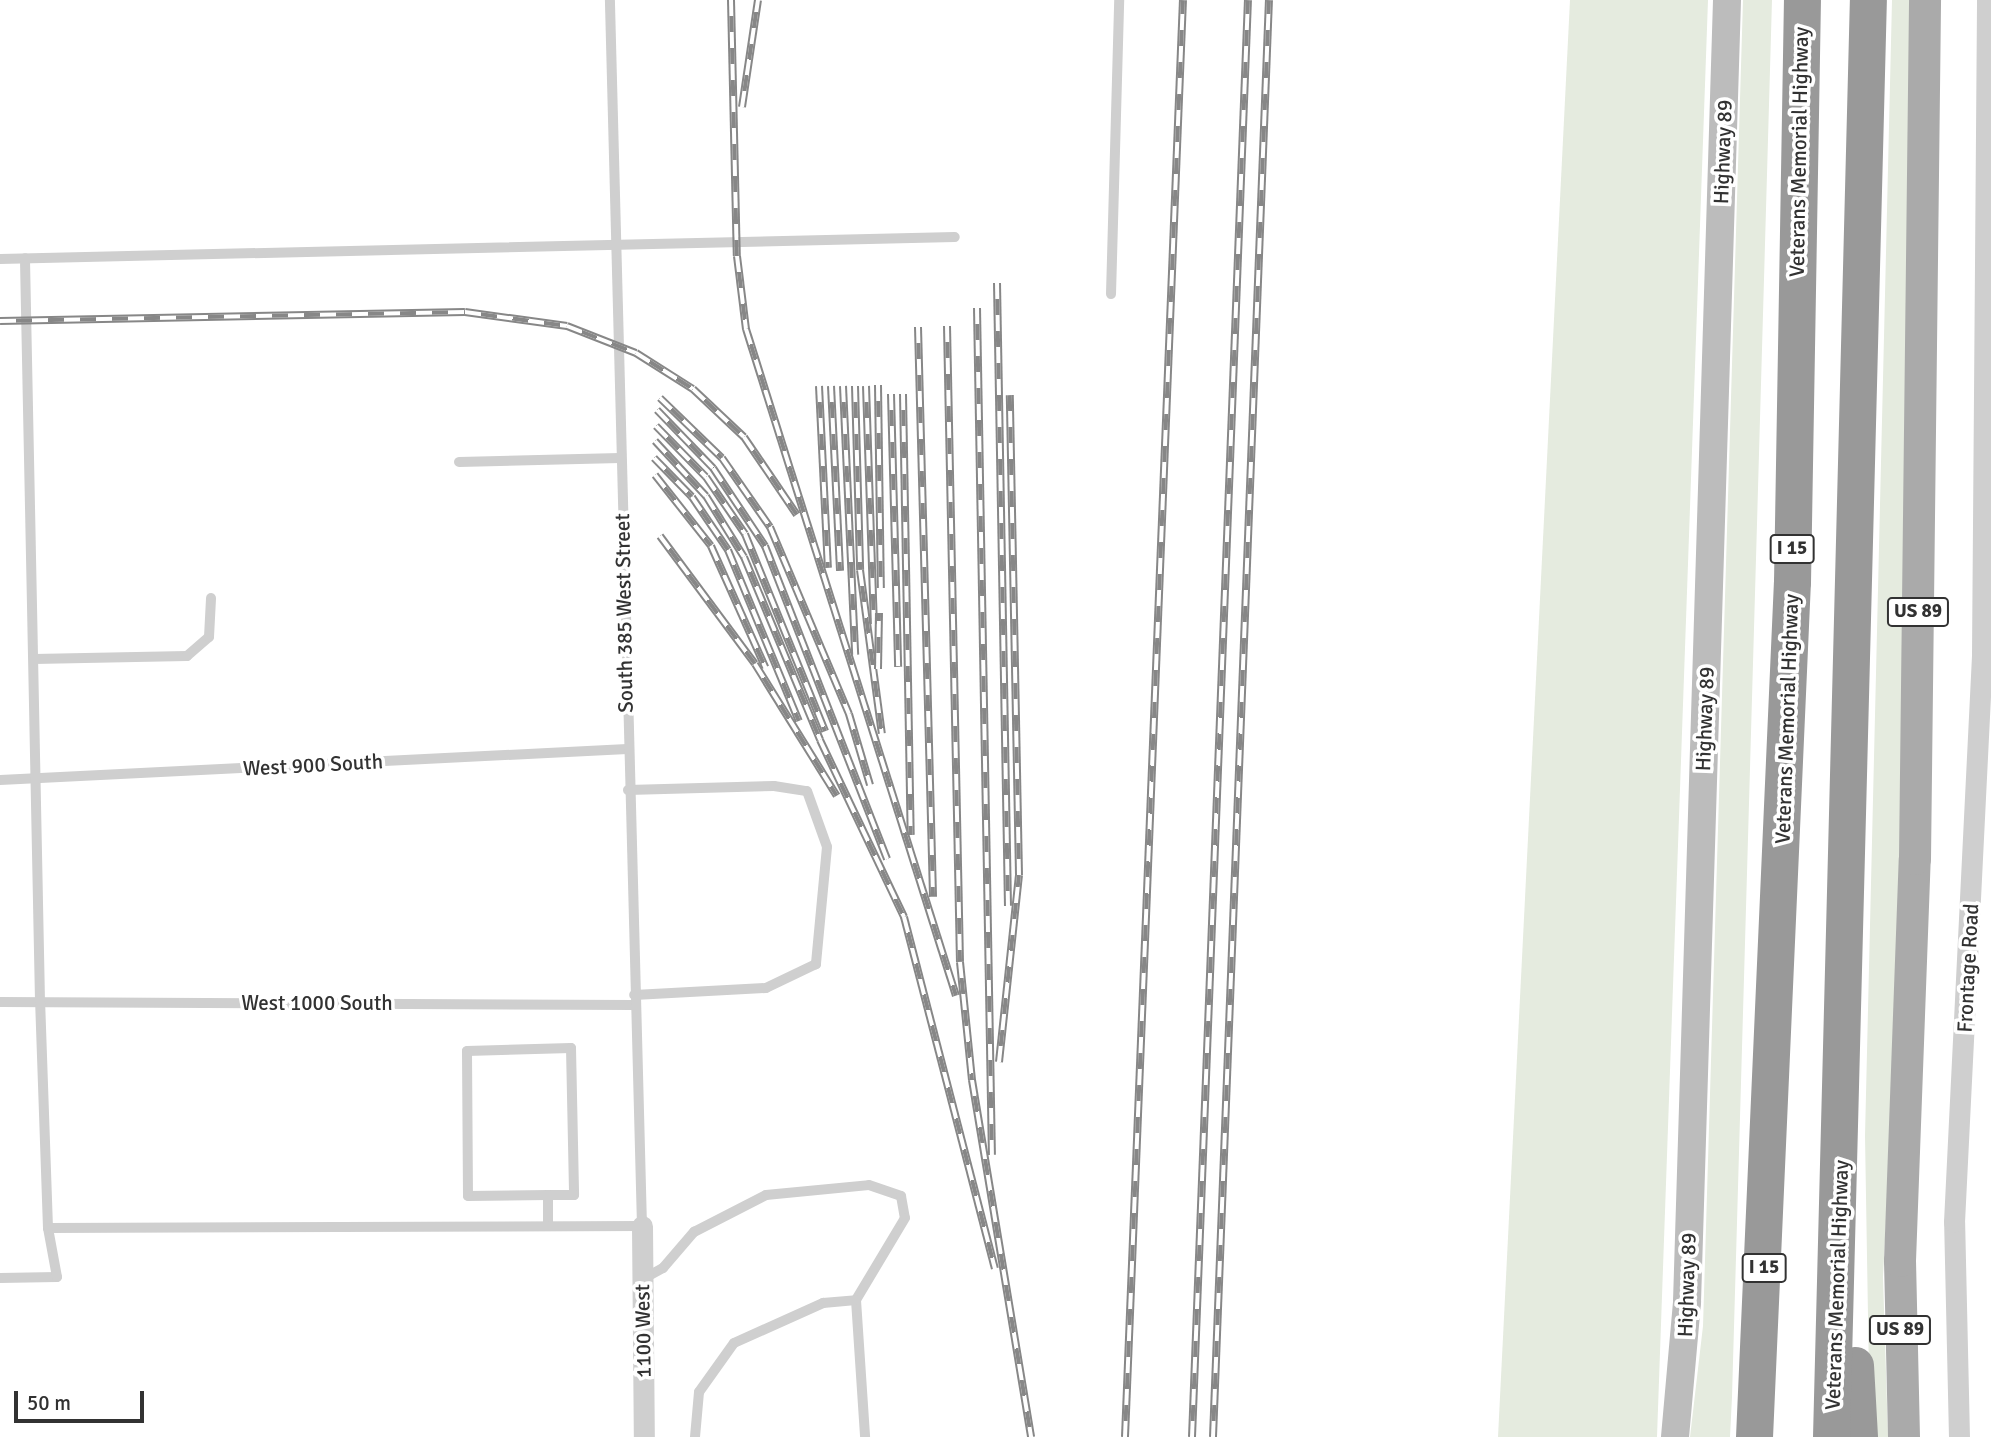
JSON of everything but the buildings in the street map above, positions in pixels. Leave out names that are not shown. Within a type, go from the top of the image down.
[{"type":"highway","name":"Veterans Memorial Highway","points":[[1754,1437],[1791,596],[1802,0]]},
{"type":"highway","name":"Veterans Memorial Highway","points":[[1831,1437],[1842,1199],[1868,0]]},
{"type":"highway","points":[[1842,1199],[1859,1437]]},
{"type":"main road","name":"Highway 89","points":[[1675,1437],[1687,1289],[1727,0]]},
{"type":"main road","name":"US 89","points":[[1904,1437],[1900,1261],[1915,859],[1925,0]]},
{"type":"street","name":"Frontage Road","points":[[1959,1437],[1954,1222],[1982,643],[1987,0]]},
{"type":"street","name":"1100 West","points":[[642,1226],[644,1437]]},
{"type":"lane","name":"South 385 West Street","points":[[610,0],[626,749],[642,1226]]},
{"type":"lane","points":[[1111,294],[1119,0]]},
{"type":"lane","points":[[0,259],[955,237]]},
{"type":"lane","points":[[0,1278],[57,1277],[48,1228],[40,1001],[25,258]]},
{"type":"lane","points":[[459,462],[620,458]]},
{"type":"lane","points":[[33,659],[187,656],[209,638],[211,598]]},
{"type":"lane","name":"West 900 South","points":[[0,780],[626,749]]},
{"type":"lane","name":"West 1000 South","points":[[0,1002],[634,1000],[766,988],[816,964],[827,847],[807,791],[774,786],[628,790]]},
{"type":"lane","points":[[571,1048],[574,1195],[548,1195],[468,1196],[467,1051],[571,1048]]},
{"type":"lane","points":[[643,1279],[663,1268],[694,1232],[766,1195],[809,1187],[889,1189],[901,1196],[905,1218],[856,1300],[865,1437]]},
{"type":"lane","points":[[548,1195],[548,1226]]},
{"type":"lane","points":[[48,1228],[642,1226]]},
{"type":"lane","points":[[695,1437],[699,1392],[734,1343],[823,1303],[856,1300]]},
{"type":"shaded area","points":[[1570,0],[1708,0],[1657,1437],[1498,1437]]},
{"type":"shaded area","points":[[1743,0],[1772,0],[1732,1397],[1730,1437],[1690,1437],[1703,1326]]},
{"type":"shaded area","points":[[1892,0],[1914,0],[1898,997],[1883,1277],[1888,1437],[1870,1437],[1865,1136]]},
{"type":"railway","points":[[731,0],[737,256],[746,329],[956,996]]},
{"type":"railway","points":[[742,107],[758,0]]},
{"type":"railway","points":[[1125,1437],[1183,0]]},
{"type":"railway","points":[[1192,1437],[1248,0]]},
{"type":"railway","points":[[1213,1437],[1269,0]]},
{"type":"railway","points":[[997,283],[1008,906]]},
{"type":"railway","points":[[977,308],[992,1155]]},
{"type":"railway","points":[[0,321],[465,312],[567,326],[636,353],[693,389],[744,437],[797,515]]},
{"type":"railway","points":[[947,326],[960,962],[972,1080],[1031,1437]]},
{"type":"railway","points":[[918,327],[933,897]]},
{"type":"railway","points":[[878,385],[881,588]]},
{"type":"railway","points":[[819,386],[828,568]]},
{"type":"railway","points":[[831,386],[840,571]]},
{"type":"railway","points":[[843,386],[855,655]]},
{"type":"railway","points":[[855,386],[860,570],[882,734]]},
{"type":"railway","points":[[866,386],[874,624]]},
{"type":"railway","points":[[891,394],[898,667]]},
{"type":"railway","points":[[903,394],[911,835]]},
{"type":"railway","points":[[999,1062],[1019,875],[1010,395]]},
{"type":"railway","points":[[660,398],[722,458],[770,527],[849,714],[870,785]]},
{"type":"railway","points":[[657,410],[713,468],[765,546],[887,859]]},
{"type":"railway","points":[[656,426],[706,477],[745,534],[825,731]]},
{"type":"railway","points":[[655,441],[706,496],[744,557],[820,740],[904,917],[995,1268]]},
{"type":"railway","points":[[654,458],[692,497],[728,550],[799,721]]},
{"type":"railway","points":[[655,475],[711,546],[765,667]]},
{"type":"railway","points":[[660,536],[755,664],[837,796]]},
{"type":"railway","points":[[878,669],[879,613]]}]
